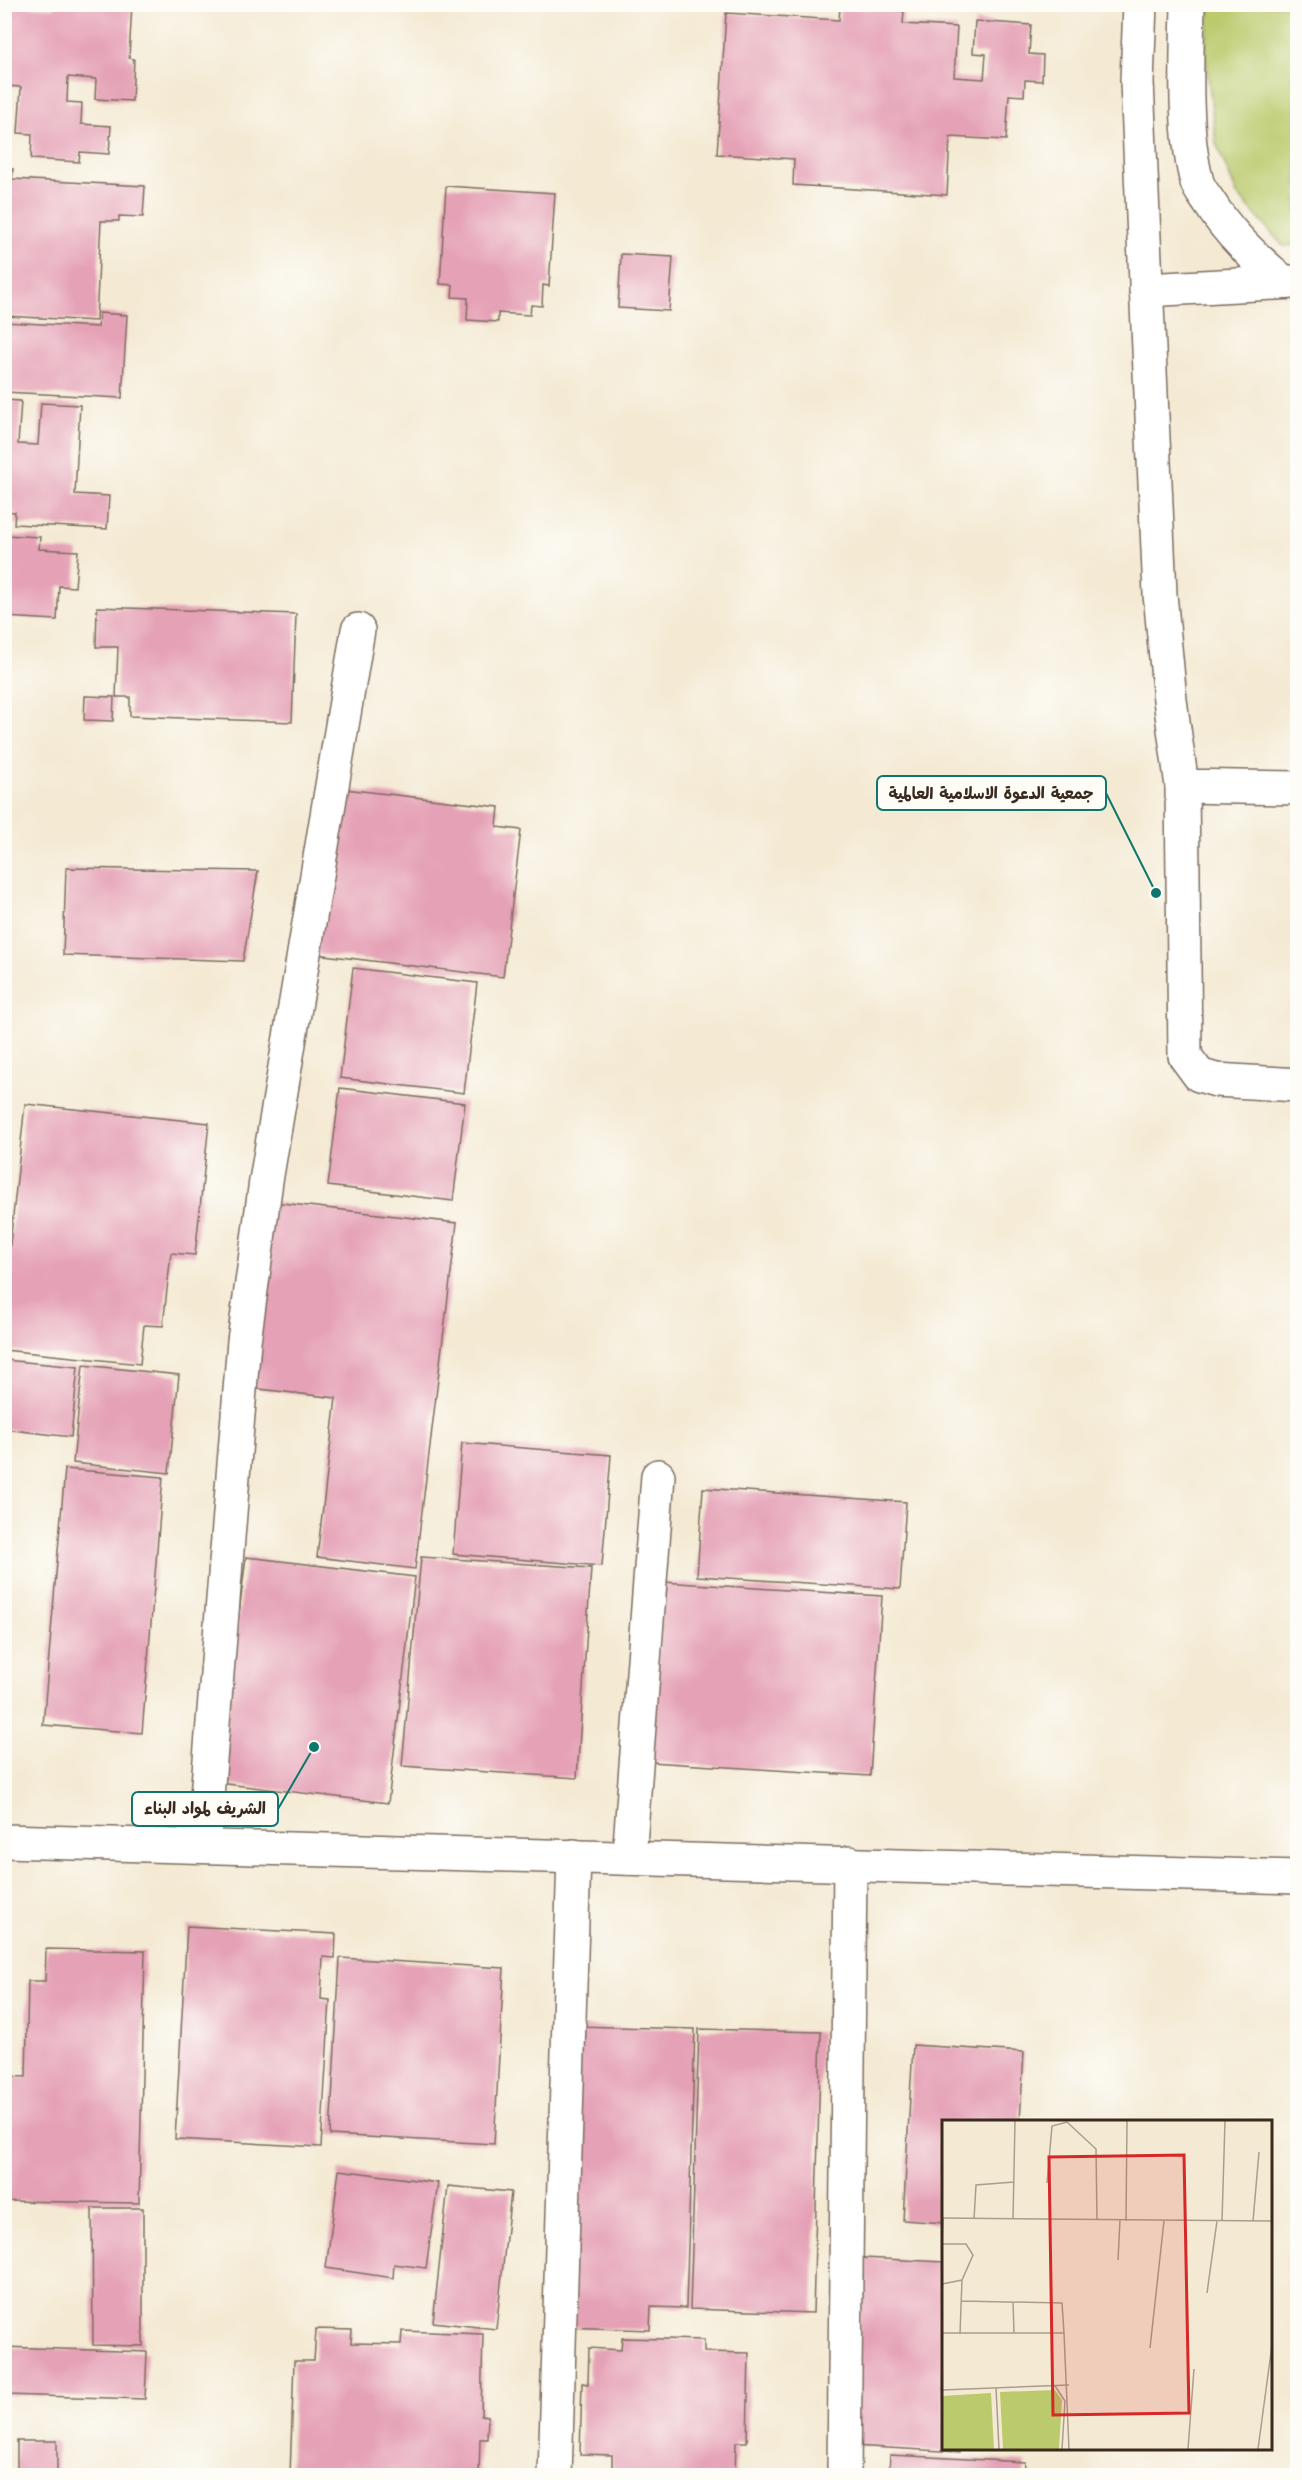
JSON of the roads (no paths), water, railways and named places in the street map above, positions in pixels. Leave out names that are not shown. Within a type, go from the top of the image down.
[{"type":"street","points":[[1140,4],[1137,82],[1160,594],[1170,700],[1182,786],[1185,1056],[1199,1075],[1216,1080],[1298,1085]]},
{"type":"street","points":[[1188,4],[1186,74],[1191,140],[1198,184],[1223,224],[1244,248],[1290,282]]},
{"type":"street","points":[[1146,290],[1290,282]]},
{"type":"street","points":[[203,1846],[244,1341],[266,1181],[358,630]]},
{"type":"street","points":[[1182,786],[1298,788]]},
{"type":"street","points":[[629,1858],[658,1476]]},
{"type":"street","points":[[4,1841],[1298,1877]]},
{"type":"street","points":[[555,2475],[574,1856]]},
{"type":"street","points":[[844,2475],[850,1863]]},
{"type":"place","name":"جمعية الدعوة الاسلامية العالمية","points":[[1156,893]]},
{"type":"place","name":"الشريف لمواد البناء","points":[[314,1747]]}]
